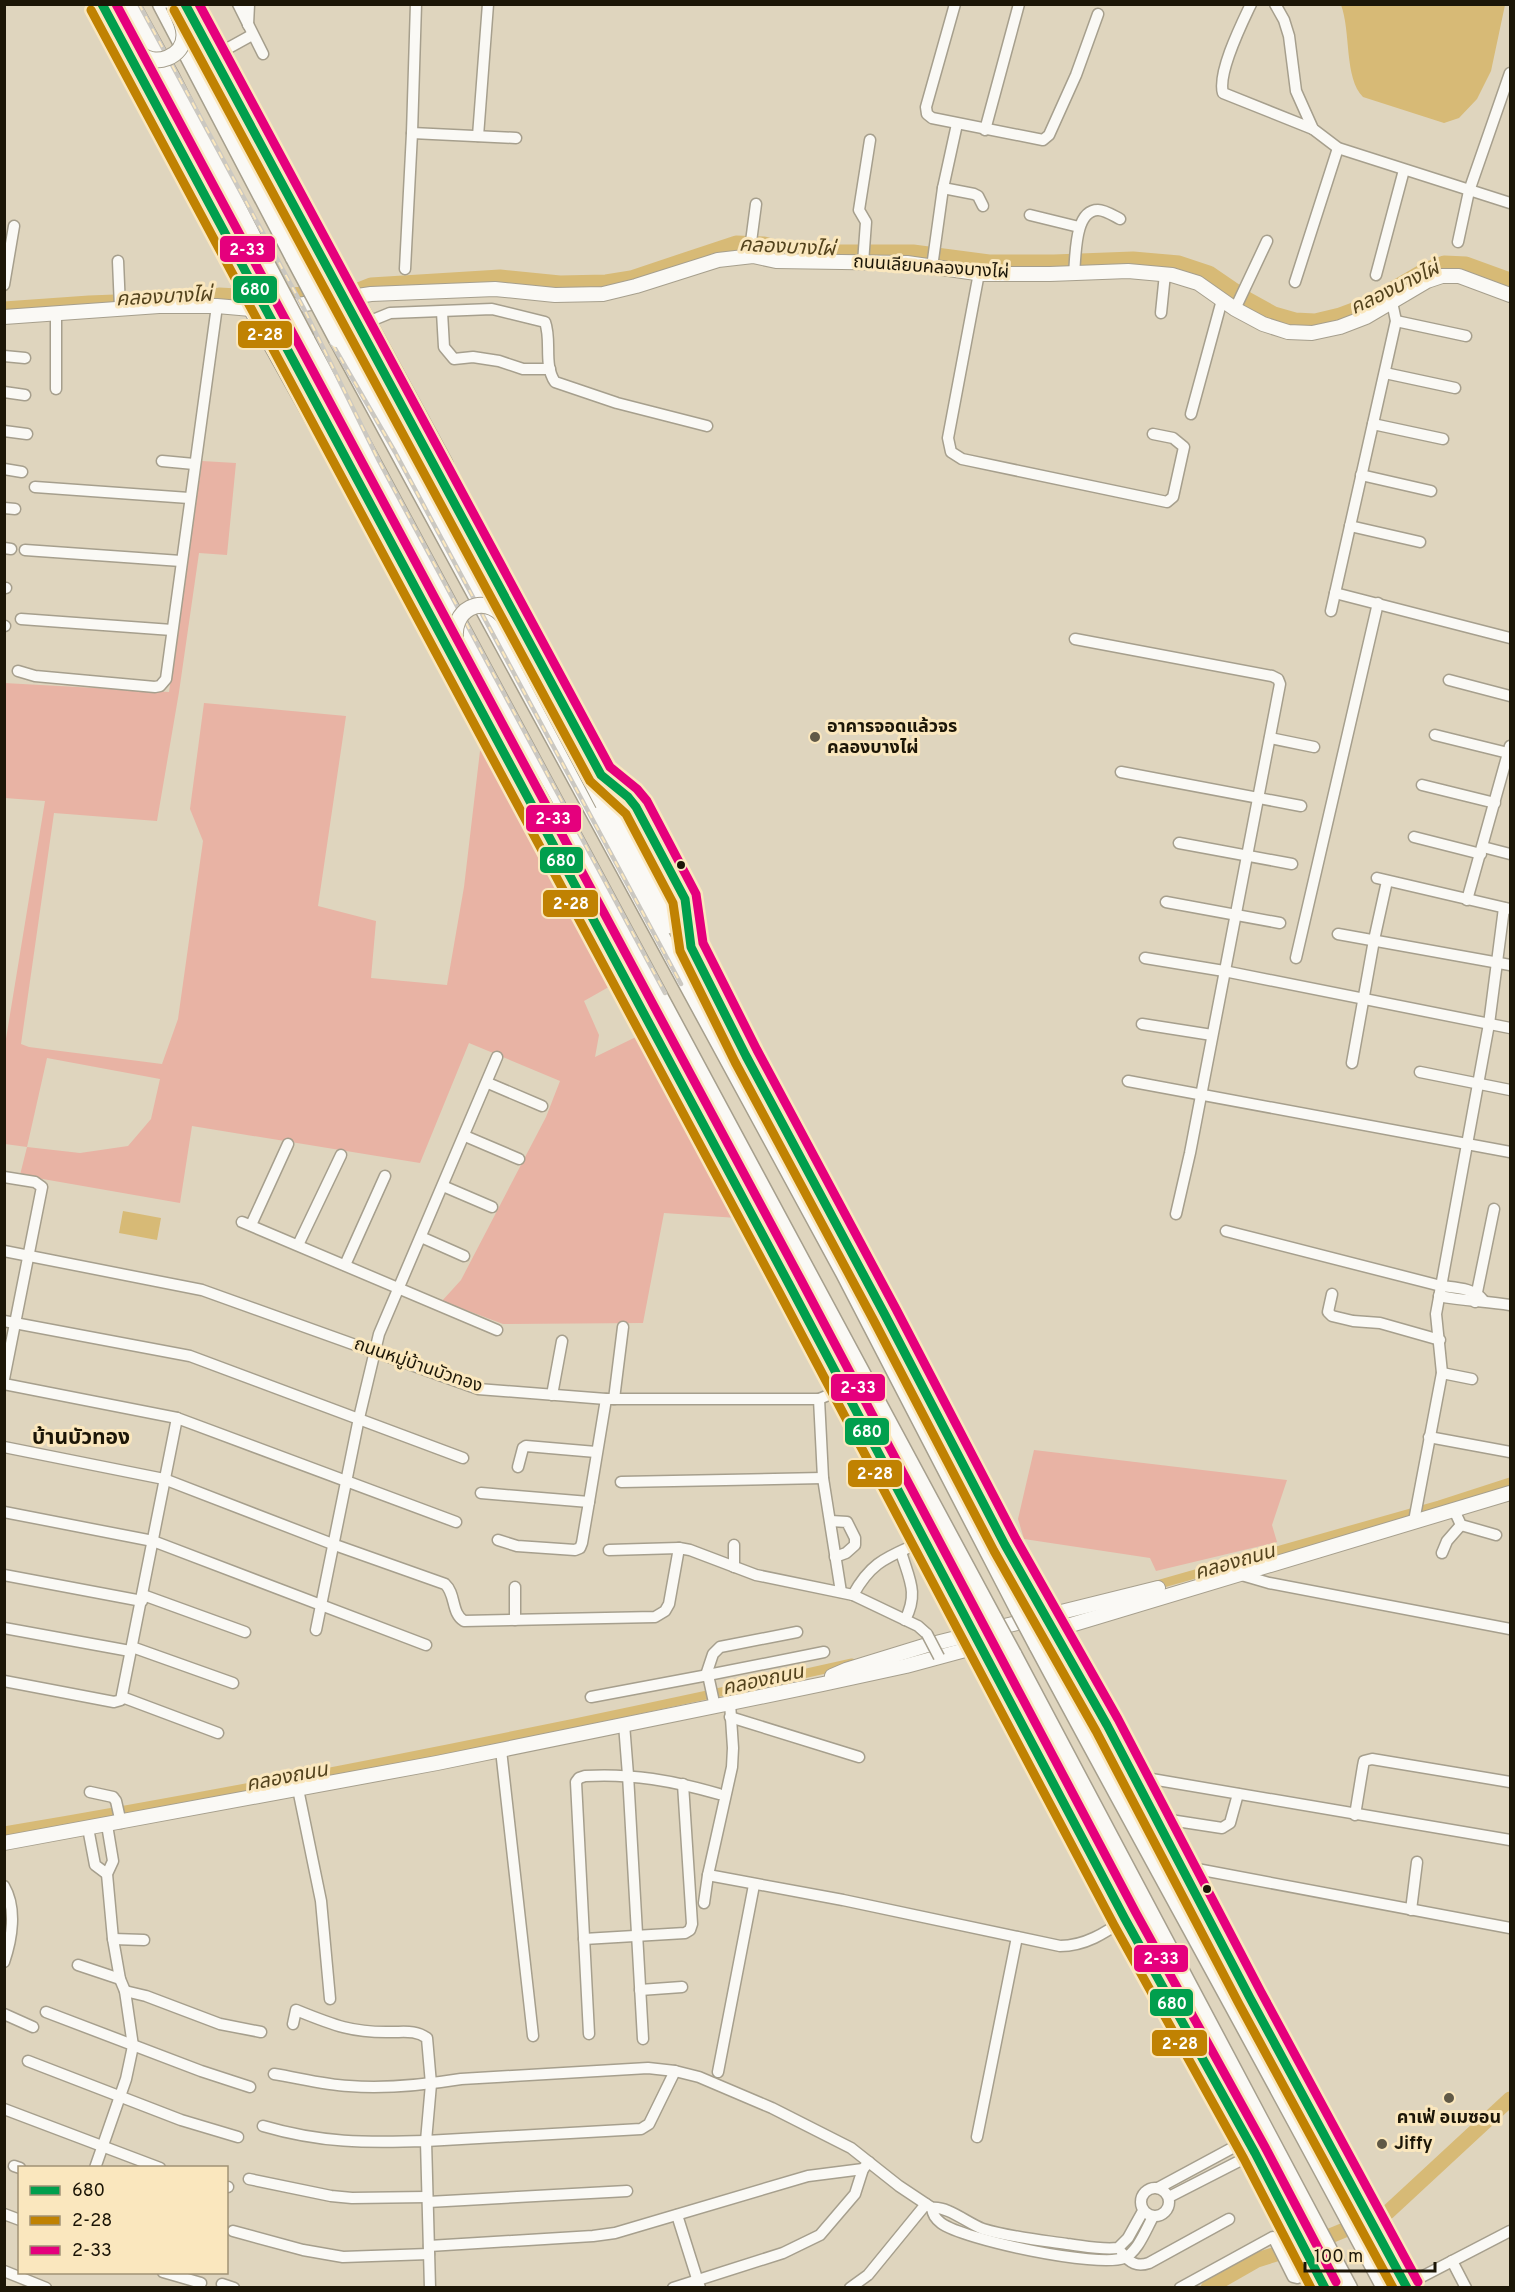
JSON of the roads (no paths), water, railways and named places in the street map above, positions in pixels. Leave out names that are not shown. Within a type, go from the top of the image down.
[{"type":"highway","points":[[131,4],[306,339],[994,1619],[1349,2288]]},
{"type":"highway","points":[[161,4],[337,339],[844,1273],[1019,1611],[1167,1888],[1343,2206],[1385,2288]]},
{"type":"highway","points":[[207,89],[214,56]]},
{"type":"highway","points":[[803,1164],[844,1273]]},
{"type":"highway","points":[[1167,1888],[1244,1986]]},
{"type":"highway","points":[[1114,1898],[1205,2019]]},
{"type":"main road","points":[[102,4],[790,1286],[1125,1919],[1251,2147],[1325,2288]]},
{"type":"main road","points":[[111,4],[138,53],[157,61],[166,59],[178,51],[184,37],[182,25],[173,4]]},
{"type":"main road","points":[[185,4],[594,763],[1005,1545],[1134,1776],[1406,2286]]},
{"type":"main road","points":[[355,297],[445,463],[461,516]]},
{"type":"main road","points":[[251,309],[340,469],[375,514]]},
{"type":"main road","points":[[683,1086],[629,959],[456,642],[454,631],[457,620],[470,608],[487,606],[498,610],[504,617],[674,938],[746,1056]]},
{"type":"street","points":[[237,4],[263,54]]},
{"type":"street","points":[[249,4],[250,31]]},
{"type":"street","points":[[405,269],[416,4]]},
{"type":"street","points":[[478,136],[488,4]]},
{"type":"street","points":[[955,4],[926,107],[927,114],[932,118],[957,124],[1043,140],[1047,139],[1076,75],[1098,14]]},
{"type":"street","points":[[985,130],[1019,4]]},
{"type":"street","points":[[1251,4],[1222,80],[1223,93],[1313,129],[1338,148],[1510,204]]},
{"type":"street","points":[[1275,4],[1284,20],[1289,36],[1296,91],[1313,129]]},
{"type":"street","points":[[214,56],[250,31]]},
{"type":"street","points":[[1458,242],[1470,191],[1510,73]]},
{"type":"street","points":[[932,264],[943,188],[957,124]]},
{"type":"street","points":[[412,133],[516,138]]},
{"type":"street","points":[[863,261],[866,222],[859,210],[870,141]]},
{"type":"street","points":[[1295,282],[1338,148]]},
{"type":"street","points":[[1376,275],[1404,170]]},
{"type":"street","points":[[943,188],[974,194],[978,196],[983,206]]},
{"type":"street","points":[[749,254],[756,204]]},
{"type":"street","points":[[1075,271],[1079,227],[1084,217],[1091,211],[1100,210],[1120,219]]},
{"type":"street","points":[[1030,215],[1079,227]]},
{"type":"street","points":[[4,285],[14,226]]},
{"type":"street","points":[[1236,307],[1267,241]]},
{"type":"street","name":"ถนนเลียบคลองบางไผ่","points":[[4,317],[119,306],[278,308],[370,294],[495,289],[555,295],[603,294],[718,260],[749,254],[776,261],[932,264],[980,273],[1128,271],[1165,274],[1198,283],[1222,300],[1272,327],[1288,332],[1312,333],[1366,317],[1427,281],[1442,276],[1459,276],[1510,295]]},
{"type":"street","points":[[118,261],[119,306]]},
{"type":"street","points":[[980,273],[951,419],[948,438],[951,452],[963,459],[1167,502],[1173,497],[1184,447],[1173,438],[1153,434]]},
{"type":"street","points":[[1161,313],[1165,274]]},
{"type":"street","points":[[1191,414],[1222,300]]},
{"type":"street","points":[[1331,610],[1396,321],[1392,302]]},
{"type":"street","points":[[18,671],[35,676],[155,687],[160,686],[166,680],[189,498],[217,306]]},
{"type":"street","points":[[368,322],[390,313],[492,309],[545,322],[548,330],[551,376],[561,385],[618,403],[706,426]]},
{"type":"street","points":[[442,312],[444,347],[454,359],[473,357],[499,361],[523,369],[550,369]]},
{"type":"street","points":[[56,313],[56,389]]},
{"type":"street","points":[[1396,321],[1466,336]]},
{"type":"street","points":[[4,356],[25,358]]},
{"type":"street","points":[[1385,372],[1455,388]]},
{"type":"street","points":[[4,392],[25,395]]},
{"type":"street","points":[[1373,424],[1443,439]]},
{"type":"street","points":[[4,431],[27,434]]},
{"type":"street","points":[[162,461],[194,465]]},
{"type":"street","points":[[4,469],[22,472]]},
{"type":"street","points":[[1361,475],[1431,491]]},
{"type":"street","points":[[35,487],[189,498]]},
{"type":"street","points":[[1350,526],[1420,542]]},
{"type":"street","points":[[25,550],[181,561]]},
{"type":"street","points":[[1335,593],[1510,638]]},
{"type":"street","points":[[1296,958],[1378,603]]},
{"type":"street","points":[[21,619],[172,630]]},
{"type":"street","points":[[1075,639],[1272,676],[1278,679],[1280,684],[1176,1214]]},
{"type":"street","points":[[1449,680],[1510,696]]},
{"type":"street","points":[[1435,735],[1509,750],[1467,900]]},
{"type":"street","points":[[1270,738],[1314,747]]},
{"type":"street","points":[[1121,772],[1301,806]]},
{"type":"street","points":[[1422,785],[1495,803]]},
{"type":"street","points":[[1414,837],[1482,851],[1510,854]]},
{"type":"street","points":[[1179,843],[1292,864]]},
{"type":"street","points":[[1352,1063],[1374,940],[1382,879],[1507,909],[1468,1144],[1436,1314],[1442,1374],[1417,1496],[1415,1517]]},
{"type":"street","points":[[1166,902],[1280,923]]},
{"type":"street","points":[[1338,934],[1510,965]]},
{"type":"street","points":[[1145,958],[1224,971],[1510,1028]]},
{"type":"street","points":[[1142,1024],[1212,1035]]},
{"type":"street","points":[[316,1630],[359,1418],[379,1334],[488,1083],[497,1057]]},
{"type":"street","points":[[1420,1072],[1510,1090]]},
{"type":"street","points":[[1128,1081],[1510,1152]]},
{"type":"street","points":[[488,1083],[542,1106]]},
{"type":"street","points":[[465,1136],[519,1159]]},
{"type":"street","points":[[288,1144],[247,1223],[497,1330]]},
{"type":"street","points":[[298,1245],[341,1155]]},
{"type":"street","points":[[345,1265],[385,1176]]},
{"type":"street","points":[[4,1177],[35,1182],[42,1187],[17,1323],[4,1379]]},
{"type":"street","points":[[443,1186],[492,1207]]},
{"type":"street","points":[[1479,1299],[1494,1209]]},
{"type":"street","points":[[1226,1231],[1440,1291],[1510,1305]]},
{"type":"street","points":[[421,1237],[464,1256]]},
{"type":"street","name":"ถนนหมู่บ้านบัวทอง","points":[[4,1251],[202,1290],[478,1389],[610,1399],[819,1399],[843,1389]]},
{"type":"street","points":[[1332,1294],[1328,1312],[1332,1316],[1353,1321],[1380,1323],[1440,1340]]},
{"type":"street","points":[[4,1320],[190,1356],[463,1458]]},
{"type":"street","points":[[498,1540],[517,1546],[575,1550],[580,1548],[596,1452],[610,1399],[623,1327]]},
{"type":"street","points":[[552,1395],[562,1341]]},
{"type":"street","points":[[1442,1374],[1472,1379]]},
{"type":"street","points":[[4,1384],[177,1418],[456,1522]]},
{"type":"street","points":[[819,1399],[823,1478],[841,1592]]},
{"type":"street","points":[[4,1681],[119,1702],[143,1598],[177,1418]]},
{"type":"street","points":[[1429,1437],[1510,1452]]},
{"type":"street","points":[[518,1467],[523,1448],[526,1446],[596,1452]]},
{"type":"street","points":[[4,1448],[164,1479],[335,1545],[445,1584],[451,1590],[457,1614],[461,1620],[656,1617],[662,1614],[669,1604],[679,1548]]},
{"type":"street","points":[[621,1482],[823,1478]]},
{"type":"street","points":[[481,1492],[589,1502]]},
{"type":"street","points":[[1058,1637],[1106,1614],[1415,1517],[1454,1510],[1510,1493]]},
{"type":"street","points":[[1454,1510],[1461,1525],[1496,1535]]},
{"type":"street","points":[[4,1512],[153,1541],[426,1645]]},
{"type":"street","points":[[831,1521],[847,1522],[855,1538],[855,1545],[852,1549],[835,1557]]},
{"type":"street","points":[[1442,1554],[1447,1541],[1461,1525]]},
{"type":"street","points":[[853,1595],[867,1572],[885,1560],[924,1541]]},
{"type":"street","points":[[734,1545],[734,1567]]},
{"type":"street","points":[[609,1550],[679,1548],[690,1550],[756,1575],[853,1595],[923,1629],[939,1657]]},
{"type":"street","points":[[901,1552],[913,1597],[912,1606],[905,1620]]},
{"type":"street","points":[[4,1575],[143,1598],[245,1632]]},
{"type":"street","points":[[810,1687],[846,1670],[935,1643],[1077,1610],[1190,1580],[1232,1576],[1510,1629]]},
{"type":"street","points":[[515,1587],[515,1620]]},
{"type":"street","points":[[4,1628],[131,1649],[233,1683]]},
{"type":"street","points":[[714,1702],[708,1676],[712,1654],[720,1647],[797,1632]]},
{"type":"street","points":[[730,1710],[810,1687],[906,1666],[980,1646]]},
{"type":"street","points":[[591,1697],[824,1652]]},
{"type":"street","points":[[122,1697],[218,1733]]},
{"type":"street","points":[[4,1843],[88,1828],[115,1820],[298,1789],[501,1750],[714,1702],[730,1710],[859,1756]]},
{"type":"street","points":[[704,1903],[732,1767],[730,1710]]},
{"type":"street","points":[[624,1724],[643,2039]]},
{"type":"street","points":[[501,1750],[533,2036]]},
{"type":"street","points":[[1355,1815],[1364,1761],[1372,1759],[1510,1782]]},
{"type":"street","points":[[589,2034],[576,1782],[585,1776],[628,1775],[683,1784],[718,1794]]},
{"type":"street","points":[[1134,1776],[1510,1840]]},
{"type":"street","points":[[584,1939],[686,1933],[690,1930],[692,1924],[683,1784]]},
{"type":"street","points":[[298,1789],[322,1910],[330,1999]]},
{"type":"street","points":[[90,1792],[108,1795],[116,1801],[113,1861],[107,1874],[113,1939],[134,2046],[120,2096],[96,2166]]},
{"type":"street","points":[[1156,1818],[1222,1828],[1230,1823],[1238,1794]]},
{"type":"street","points":[[88,1828],[95,1865],[107,1874]]},
{"type":"street","points":[[1411,1910],[1417,1862]]},
{"type":"street","points":[[1181,1866],[1510,1928]]},
{"type":"street","points":[[708,1875],[843,1900],[1060,1946],[1082,1944],[1108,1931],[1125,1919]]},
{"type":"street","points":[[718,2072],[754,1885]]},
{"type":"street","points":[[4,1886],[9,1897],[12,1919],[9,1946],[4,1962]]},
{"type":"street","points":[[977,2137],[1017,1937]]},
{"type":"street","points":[[113,1939],[144,1940]]},
{"type":"street","points":[[78,1965],[120,1979]]},
{"type":"street","points":[[640,1990],[682,1987]]},
{"type":"street","points":[[125,1991],[146,1996],[220,2024],[261,2032]]},
{"type":"street","points":[[293,2024],[296,2010],[336,2027],[367,2032],[416,2032],[427,2038],[431,2084],[426,2141],[430,2288]]},
{"type":"street","points":[[46,2012],[250,2087]]},
{"type":"street","points":[[4,2014],[33,2027]]},
{"type":"street","points":[[28,2061],[181,2120],[238,2137]]},
{"type":"street","points":[[274,2074],[347,2086],[380,2088],[461,2079],[648,2068],[675,2071],[699,2077],[772,2108],[851,2148],[866,2165],[929,2206],[938,2207],[969,2224],[986,2230],[1067,2244],[1118,2248],[1148,2214]]},
{"type":"street","points":[[263,2126],[307,2138],[332,2141],[426,2141],[641,2129],[649,2124],[675,2071]]},
{"type":"street","points":[[4,2109],[155,2166]]},
{"type":"street","points":[[929,2206],[935,2218],[942,2224],[981,2240],[1005,2246],[1106,2261],[1126,2257],[1132,2252],[1148,2214],[1141,2200],[1144,2193],[1251,2147]]},
{"type":"street","points":[[1169,2197],[1251,2147]]},
{"type":"street","points":[[233,2231],[303,2250],[343,2257],[593,2236],[640,2227],[808,2176],[866,2165]]},
{"type":"street","points":[[673,2288],[699,2284],[783,2253],[820,2235],[855,2194],[866,2165]]},
{"type":"street","points":[[249,2179],[331,2196],[427,2200],[627,2191]]},
{"type":"street","points":[[1148,2214],[1160,2216],[1170,2205],[1165,2191],[1158,2188]]},
{"type":"street","points":[[850,2288],[868,2275],[929,2206]]},
{"type":"street","points":[[677,2215],[699,2284]]},
{"type":"street","points":[[1118,2248],[1134,2264],[1141,2266],[1149,2264],[1229,2219]]},
{"type":"street","points":[[1406,2286],[1510,2231]]},
{"type":"street","points":[[1180,2288],[1273,2236],[1293,2277],[1297,2278],[1315,2268]]},
{"type":"street","points":[[1452,2260],[1466,2288]]},
{"type":"street","points":[[4,2271],[44,2287]]},
{"type":"street","points":[[169,2274],[201,2283]]},
{"type":"street","points":[[222,2284],[234,2288]]},
{"type":"waterway","name":"คลองบางไผ่","points":[[219,295],[256,297],[356,291],[371,285],[500,277],[560,283],[606,282],[631,278],[736,243],[764,244],[807,252],[913,252],[989,262],[1133,259],[1179,263],[1209,273],[1274,314],[1295,320],[1315,321],[1364,306],[1425,270],[1444,263],[1466,264],[1510,280]]},
{"type":"waterway","name":"คลองบางไผ่","points":[[4,306],[219,295]]},
{"type":"waterway","name":"คลองถนน","points":[[1153,1586],[1439,1505],[1510,1482]]},
{"type":"waterway","name":"คลองถนน","points":[[4,1831],[429,1753],[852,1663]]},
{"type":"waterway","points":[[1208,2288],[1257,2260],[1318,2241],[1388,2212],[1510,2099]]},
{"type":"railway","points":[[139,4],[303,307],[379,461],[665,993]]},
{"type":"railway","points":[[319,321],[395,452],[681,984]]},
{"type":"place","name":"อาคารจอดแล้วจร คลองบางไผ่","points":[[815,737]]},
{"type":"place","name":"คาเฟ่ อเมซอน","points":[[1449,2098]]},
{"type":"place","name":"Jiffy","points":[[1382,2144]]},
{"type":"district","name":"บ้านบัวทอง","points":[[81,1438]]}]
